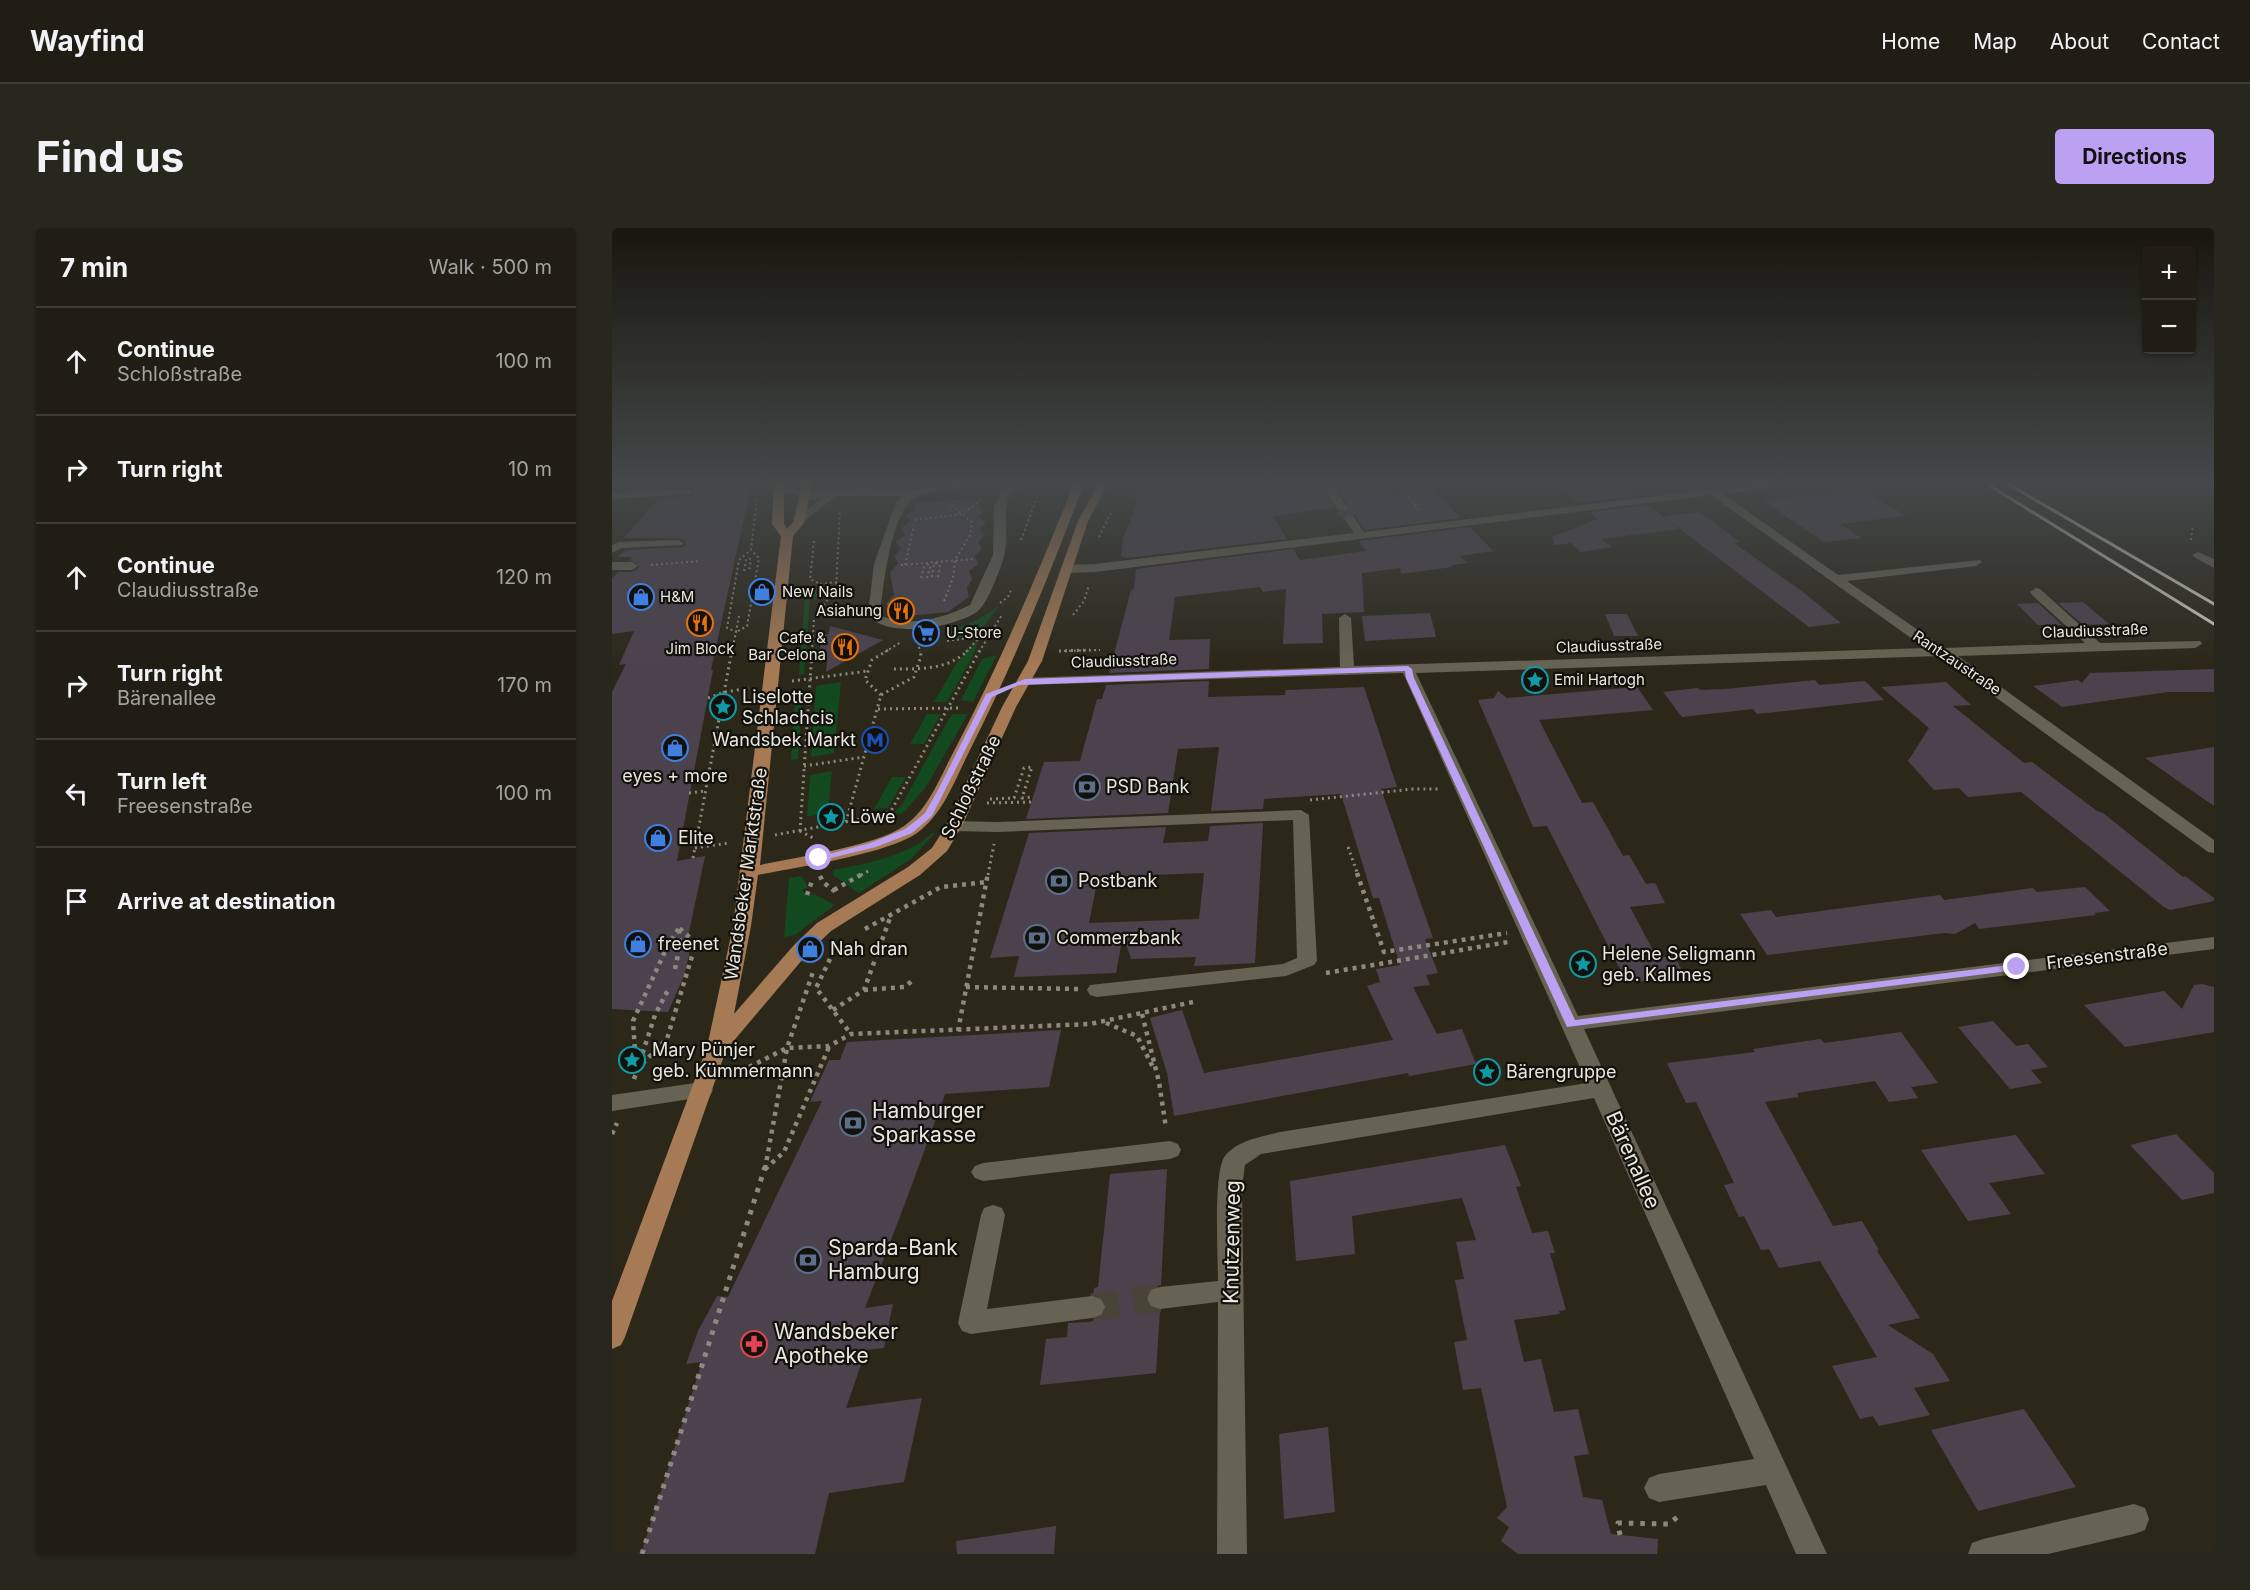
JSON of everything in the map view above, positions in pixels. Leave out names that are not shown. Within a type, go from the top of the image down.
[{"type":"main road","name":"Wandsbeker Marktstraße","points":[[612,1337],[717,1047],[742,926],[750,872],[790,543]]},
{"type":"main road","name":"Schloßstraße","points":[[750,872],[873,845],[909,831],[929,814],[1005,662],[1035,597],[1056,543]]},
{"type":"main road","name":"Schloßstraße","points":[[717,1047],[824,927],[926,862],[938,851],[954,826],[1009,707],[1025,681],[1041,646],[1075,543]]},
{"type":"main road","points":[[1005,662],[1010,674],[1025,681]]},
{"type":"main road","points":[[989,695],[1025,681]]},
{"type":"street","points":[[612,550],[619,545],[678,543]]},
{"type":"street","points":[[887,543],[880,564],[874,614],[879,620],[888,623],[926,625],[956,618],[978,604],[999,555],[999,543]]},
{"type":"street","points":[[1066,569],[1095,568],[1297,543]]},
{"type":"street","name":"Rantzaustraße","points":[[1786,543],[1960,663],[2214,848]]},
{"type":"street","points":[[2198,555],[2214,564]]},
{"type":"street","points":[[1837,579],[1976,562]]},
{"type":"street","points":[[612,566],[632,566]]},
{"type":"street","points":[[2036,592],[2097,647]]},
{"type":"street","points":[[1345,618],[1347,670]]},
{"type":"street","name":"Claudiusstraße","points":[[1025,681],[2195,644]]},
{"type":"street","name":"Bärenallee","points":[[1408,669],[1410,678],[1528,929],[1812,1554]]},
{"type":"street","points":[[954,826],[997,827],[1301,815],[1307,962],[1286,970],[1097,990]]},
{"type":"street","name":"Freesenstraße","points":[[1571,1024],[2214,943]]},
{"type":"street","name":"Knutzenweg","points":[[1232,1554],[1230,1187],[1234,1161],[1254,1147],[1601,1089]]},
{"type":"street","points":[[614,1114],[702,1090]]},
{"type":"street","points":[[983,1172],[1170,1150]]},
{"type":"street","points":[[993,1215],[971,1323],[1092,1306]]},
{"type":"street","points":[[1160,1298],[1231,1290]]},
{"type":"street","points":[[1659,1488],[1774,1470]]},
{"type":"street","points":[[1983,1554],[2134,1520]]},
{"type":"path","points":[[737,632],[727,628],[739,560],[751,550],[752,543]]},
{"type":"path","points":[[814,543],[810,579],[820,584],[837,582]]},
{"type":"path","points":[[800,831],[814,618],[832,595],[837,582],[840,543]]},
{"type":"path","points":[[905,565],[910,543]]},
{"type":"path","points":[[943,606],[953,578],[955,560],[965,543]]},
{"type":"path","points":[[737,632],[747,626],[759,558],[751,550]]},
{"type":"path","points":[[735,558],[743,557],[751,560],[749,571]]},
{"type":"path","points":[[744,571],[748,558]]},
{"type":"path","points":[[897,566],[973,559]]},
{"type":"path","points":[[632,566],[701,561]]},
{"type":"path","points":[[933,562],[940,566],[938,577]]},
{"type":"path","points":[[932,577],[935,566],[933,562]]},
{"type":"path","points":[[927,578],[933,562]]},
{"type":"path","points":[[921,578],[924,567],[933,562]]},
{"type":"path","points":[[1067,621],[1084,601],[1095,568]]},
{"type":"path","points":[[820,584],[820,598]]},
{"type":"path","points":[[1008,597],[1012,588]]},
{"type":"path","points":[[1000,598],[1008,605]]},
{"type":"path","points":[[784,833],[882,815],[891,811],[1002,614]]},
{"type":"path","points":[[693,858],[739,616]]},
{"type":"path","points":[[906,669],[957,660],[979,636],[991,631]]},
{"type":"path","points":[[881,695],[865,680],[872,660],[907,638]]},
{"type":"path","points":[[846,822],[881,695],[914,677],[921,656],[917,639]]},
{"type":"path","points":[[1056,651],[1100,650]]},
{"type":"path","points":[[894,669],[917,668]]},
{"type":"path","points":[[798,681],[868,670]]},
{"type":"path","points":[[708,698],[742,689]]},
{"type":"path","points":[[878,709],[949,708]]},
{"type":"path","points":[[804,766],[864,757]]},
{"type":"path","points":[[987,803],[1032,800],[1022,798],[1032,767],[1024,768],[1014,798],[989,799]]},
{"type":"path","points":[[1301,815],[1303,800],[1413,789]]},
{"type":"path","points":[[689,793],[706,791]]},
{"type":"path","points":[[958,1031],[997,827]]},
{"type":"path","points":[[695,848],[711,846]]},
{"type":"path","points":[[1348,847],[1384,952],[1528,929]]},
{"type":"path","points":[[834,890],[870,870]]},
{"type":"path","points":[[874,924],[941,887],[986,882]]},
{"type":"path","points":[[864,990],[890,917]]},
{"type":"path","points":[[675,969],[680,945],[679,928]]},
{"type":"path","points":[[636,1070],[667,1039],[696,943],[679,928]]},
{"type":"path","points":[[636,1070],[633,1021],[667,947],[679,928]]},
{"type":"path","points":[[830,958],[816,988],[851,1034]]},
{"type":"path","points":[[642,1554],[765,1169],[787,1048],[814,967]]},
{"type":"path","points":[[833,1010],[864,990],[904,987],[915,979]]},
{"type":"path","points":[[966,987],[1097,990]]},
{"type":"path","points":[[636,1070],[655,1015],[669,988]]},
{"type":"path","points":[[1142,1014],[1159,1082],[1170,1150]]},
{"type":"path","points":[[1104,1023],[1130,1031],[1142,1038],[1159,1082]]},
{"type":"path","points":[[765,1169],[784,1152],[829,1047]]},
{"type":"path","points":[[702,1090],[787,1048]]},
{"type":"path","points":[[612,1134],[614,1114]]},
{"type":"green space","points":[[816,589],[817,597],[810,599],[804,674],[799,675],[805,596],[809,590]]},
{"type":"green space","points":[[1000,605],[977,635],[951,638],[949,632],[979,619]]},
{"type":"green space","points":[[978,640],[973,656],[947,702],[934,702],[956,664]]},
{"type":"green space","points":[[997,655],[973,702],[961,700],[982,659]]},
{"type":"green space","points":[[841,682],[834,753],[811,757],[816,686]]},
{"type":"green space","points":[[803,688],[798,759],[791,760],[796,689]]},
{"type":"green space","points":[[927,714],[941,714],[924,744],[910,744]]},
{"type":"green space","points":[[953,714],[968,714],[926,787],[902,814],[894,813],[903,803]]},
{"type":"green space","points":[[832,771],[828,812],[807,817],[810,775]]},
{"type":"green space","points":[[892,777],[906,777],[888,808],[874,809]]},
{"type":"green space","points":[[935,833],[911,859],[859,893],[833,875],[833,870],[899,853],[923,841]]},
{"type":"green space","points":[[802,876],[808,887],[802,890],[808,896],[814,894],[835,905],[795,935],[784,937],[789,878]]},
{"type":"building","points":[[685,543],[739,543],[711,670],[713,670],[677,861],[705,856],[689,932],[689,955],[684,976],[668,1012],[612,1009],[612,692],[626,664],[619,665],[634,631],[612,634],[612,579],[618,572],[632,572],[640,567],[630,560],[633,557],[618,557],[626,550],[686,545]]},
{"type":"building","points":[[897,543],[978,543],[982,549],[974,556],[978,564],[969,571],[972,579],[967,588],[969,597],[948,612],[898,617],[886,604],[894,595],[890,573],[898,563],[894,556],[901,549]]},
{"type":"building","points":[[1122,543],[1254,543],[1127,558],[1121,556]]},
{"type":"building","points":[[1360,543],[1485,543],[1493,551],[1460,556],[1467,563],[1451,565],[1452,567],[1401,574],[1400,568],[1362,573],[1364,612],[1322,614],[1323,643],[1283,644],[1286,589],[1263,592],[1260,587],[1175,597],[1169,640],[1210,639],[1209,669],[1109,673],[1131,590],[1134,588],[1136,569],[1293,549],[1300,560],[1366,551]]},
{"type":"building","points":[[1553,543],[1606,543],[1612,547],[1581,552],[1571,543],[1554,545]]},
{"type":"building","points":[[1698,543],[1735,543],[1803,592],[1841,623],[1809,627]]},
{"type":"building","points":[[2083,602],[2109,624],[2083,625],[2058,603]]},
{"type":"building","points":[[2038,603],[2062,625],[2038,625],[2017,604]]},
{"type":"building","points":[[1430,613],[1436,637],[1365,641],[1362,616]]},
{"type":"building","points":[[1605,614],[1627,614],[1638,636],[1614,636]]},
{"type":"building","name":"Cafe & Bar Celona","points":[[830,626],[883,640],[826,672],[827,660],[819,661],[821,635],[829,634]]},
{"type":"building","points":[[2214,669],[2214,692],[2168,692],[2062,707],[2033,686],[2078,680],[2082,683],[2090,673]]},
{"type":"building","points":[[1815,680],[1819,685],[1865,681],[1884,700],[1757,714],[1753,709],[1682,717],[1663,692],[1698,688],[1700,690],[1725,689]]},
{"type":"building","points":[[1209,681],[1208,697],[1285,695],[1286,690],[1364,687],[1397,787],[1381,789],[1433,938],[1425,939],[1438,973],[1426,975],[1430,985],[1413,987],[1437,1034],[1462,1029],[1476,1064],[1409,1076],[1408,1073],[1174,1116],[1167,1073],[1150,1018],[1182,1010],[1204,1073],[1393,1040],[1367,986],[1380,982],[1376,969],[1400,965],[1379,898],[1373,898],[1341,794],[1264,799],[1263,809],[1211,811],[1219,747],[1178,749],[1168,813],[1026,819],[1044,762],[1080,761],[1097,699],[1102,699],[1106,685]]},
{"type":"building","points":[[1946,682],[1971,705],[1953,706],[2024,763],[2032,762],[2097,811],[2103,813],[2183,877],[2185,876],[2214,898],[2214,901],[2170,910],[2164,907],[2021,792],[1968,797],[1959,788],[1934,790],[1908,761],[1929,728],[1881,687]]},
{"type":"building","points":[[1637,687],[1653,710],[1539,720],[1582,803],[1593,802],[1623,856],[1629,855],[1646,884],[1655,883],[1665,903],[1630,907],[1657,958],[1674,955],[1685,976],[1627,983],[1547,826],[1533,827],[1478,700],[1494,698],[1498,691],[1507,698]]},
{"type":"building","points":[[2214,747],[2214,806],[2145,758]]},
{"type":"building","points":[[1263,823],[1255,963],[1194,966],[1196,957],[1131,959],[1123,935],[1116,973],[1014,977],[1019,956],[990,958],[1029,833],[1166,827],[1163,843],[1208,841],[1210,826]],"holes":[[[1204,873],[1199,919],[1089,923],[1098,877]]]},
{"type":"building","points":[[2085,887],[2110,911],[2094,913],[2096,915],[1979,929],[1975,923],[1955,934],[1944,933],[1767,955],[1740,914],[1771,910],[1776,917],[1940,895],[1944,900],[2033,888],[2037,892]]},
{"type":"building","points":[[2194,985],[2214,987],[2214,1032],[2125,1047],[2084,1005],[2164,991],[2182,1009]]},
{"type":"building","points":[[1993,1021],[2016,1046],[2028,1044],[2048,1067],[2031,1070],[2042,1083],[2010,1089],[1958,1027]]},
{"type":"building","points":[[1061,1030],[1049,1087],[945,1094],[865,1308],[893,1304],[884,1348],[866,1350],[846,1408],[922,1398],[904,1482],[829,1493],[815,1554],[641,1554],[702,1362],[686,1364],[698,1331],[717,1296],[728,1297],[822,1101],[810,1102],[829,1060],[840,1060],[847,1042]]},
{"type":"building","points":[[1901,1032],[1938,1083],[1911,1087],[1918,1098],[1889,1102],[1875,1081],[1797,1093],[1799,1097],[1765,1102],[1833,1226],[1862,1221],[1879,1250],[1877,1251],[1920,1318],[1888,1325],[1933,1354],[1950,1381],[1914,1388],[1930,1415],[1879,1426],[1873,1416],[1860,1419],[1832,1366],[1877,1357],[1820,1261],[1779,1268],[1769,1249],[1761,1250],[1744,1216],[1739,1217],[1724,1185],[1734,1183],[1696,1102],[1686,1103],[1667,1063],[1755,1052],[1753,1049],[1820,1039],[1825,1043]]},
{"type":"building","points":[[2176,1134],[2214,1173],[2214,1193],[2182,1200],[2130,1145]]},
{"type":"building","points":[[2016,1135],[2045,1174],[1989,1183],[2011,1214],[1968,1221],[1921,1150]]},
{"type":"building","points":[[1505,1145],[1521,1186],[1516,1187],[1532,1233],[1548,1231],[1555,1253],[1550,1253],[1566,1310],[1559,1311],[1560,1314],[1514,1320],[1524,1362],[1541,1359],[1554,1412],[1578,1409],[1589,1454],[1574,1456],[1583,1497],[1602,1500],[1611,1534],[1658,1539],[1657,1554],[1518,1554],[1501,1541],[1509,1527],[1497,1518],[1507,1507],[1481,1388],[1463,1390],[1454,1342],[1467,1340],[1455,1280],[1464,1279],[1456,1242],[1476,1240],[1462,1198],[1352,1216],[1355,1254],[1296,1261],[1290,1181]]},
{"type":"building","points":[[1167,1169],[1161,1285],[1150,1288],[1145,1297],[1149,1307],[1160,1311],[1156,1373],[1040,1385],[1046,1339],[1067,1337],[1068,1323],[1090,1322],[1102,1317],[1107,1308],[1103,1298],[1093,1294],[1094,1288],[1098,1287],[1110,1174]]},
{"type":"building","points":[[2024,1409],[2076,1487],[1978,1511],[1931,1430]]},
{"type":"building","points":[[1328,1427],[1335,1512],[1284,1519],[1279,1434]]},
{"type":"building","points":[[1056,1526],[1054,1554],[957,1554],[956,1541]]},
{"type":"tunnel","points":[[1092,1307],[1160,1298]]},
{"type":"railway","points":[[2082,543],[2214,624]]},
{"type":"railway","points":[[2109,543],[2214,604]]},
{"type":"place","name":"New Nails","points":[[762,592]]},
{"type":"place","name":"H&M","points":[[641,597]]},
{"type":"place","name":"Asiahung","points":[[901,611]]},
{"type":"place","name":"Jim Block","points":[[700,623]]},
{"type":"place","name":"U-Store","points":[[926,633]]},
{"type":"place","name":"Cafe & Bar Celona","points":[[845,647]]},
{"type":"place","name":"Emil Hartogh","points":[[1535,680]]},
{"type":"place","name":"Liselotte Schlachcis","points":[[723,707]]},
{"type":"place","name":"Wandsbek Markt","points":[[875,740]]},
{"type":"place","name":"eyes + more","points":[[675,748]]},
{"type":"place","name":"PSD Bank","points":[[1087,787]]},
{"type":"place","name":"Löwe","points":[[831,817]]},
{"type":"place","name":"Elite","points":[[658,838]]},
{"type":"place","name":"Postbank","points":[[1059,881]]},
{"type":"place","name":"Commerzbank","points":[[1037,938]]},
{"type":"place","name":"freenet","points":[[638,944]]},
{"type":"place","name":"Nah dran","points":[[810,949]]},
{"type":"place","name":"Helene Seligmann geb. Kallmes","points":[[1583,964]]},
{"type":"place","name":"Mary Pünjer geb. Kümmermann","points":[[632,1060]]},
{"type":"place","name":"Bärengruppe","points":[[1487,1072]]},
{"type":"place","name":"Hamburger Sparkasse","points":[[853,1123]]},
{"type":"place","name":"Sparda-Bank Hamburg","points":[[808,1260]]},
{"type":"place","name":"Wandsbeker Apotheke","points":[[754,1344]]},
{"type":"route","points":[[819,858],[896,837],[909,831],[929,814],[989,695],[1016,683],[1408,669],[1410,678],[1533,938],[1571,1024],[2017,967]]}]
